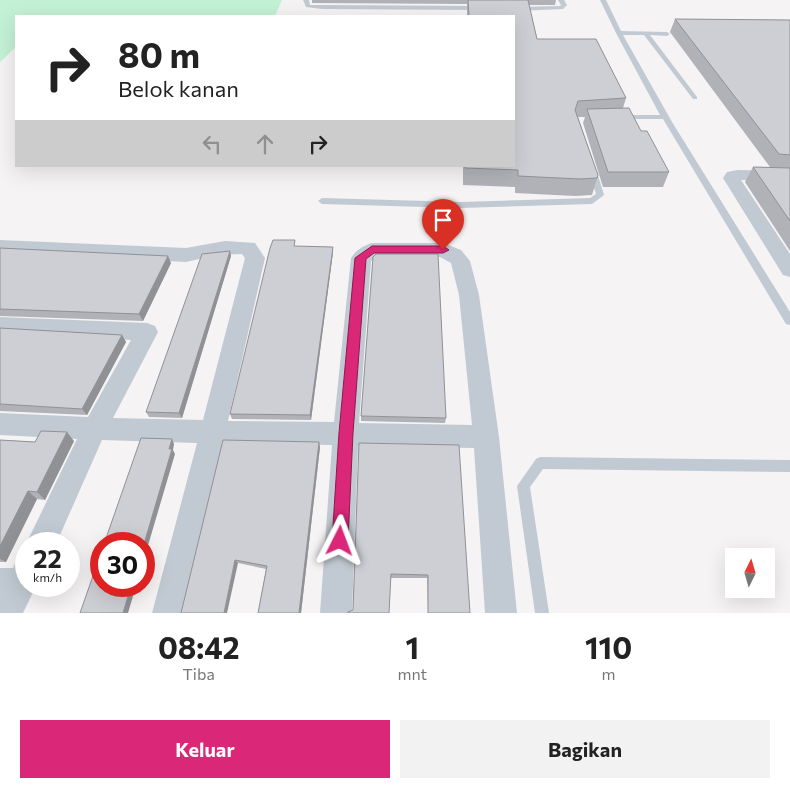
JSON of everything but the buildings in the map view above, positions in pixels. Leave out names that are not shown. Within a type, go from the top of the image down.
[{"type":"street","points":[[790,176],[738,175],[731,178],[790,270]]},
{"type":"street","points":[[768,236],[790,236]]},
{"type":"street","points":[[0,246],[186,255],[208,248],[229,246],[248,248],[254,258],[214,431],[168,613]]},
{"type":"street","points":[[336,613],[346,433],[361,258],[372,250],[443,250],[454,255],[460,261],[469,295],[486,437],[501,613]]},
{"type":"street","points":[[0,325],[147,332],[94,430],[46,532]]},
{"type":"street","points":[[0,424],[94,430],[486,437]]},
{"type":"street","points":[[6,613],[15,583]]},
{"type":"lane","points":[[306,0],[308,6],[322,8],[488,8]]},
{"type":"lane","points":[[508,9],[555,9],[564,5],[561,0]]},
{"type":"lane","points":[[603,0],[618,33],[666,117],[790,321]]},
{"type":"lane","points":[[432,8],[432,15]]},
{"type":"lane","points":[[618,33],[668,34]]},
{"type":"lane","points":[[646,34],[695,98]]},
{"type":"lane","points":[[617,118],[666,117]]},
{"type":"lane","points":[[322,201],[460,205],[592,201],[600,196],[590,164]]},
{"type":"lane","points":[[542,613],[523,486],[540,462],[790,466]]},
{"type":"green space","points":[[0,0],[282,0],[275,15],[15,15],[15,48],[0,62]]},
{"type":"route","points":[[340,541],[346,433],[361,258],[372,250],[443,250]]}]
